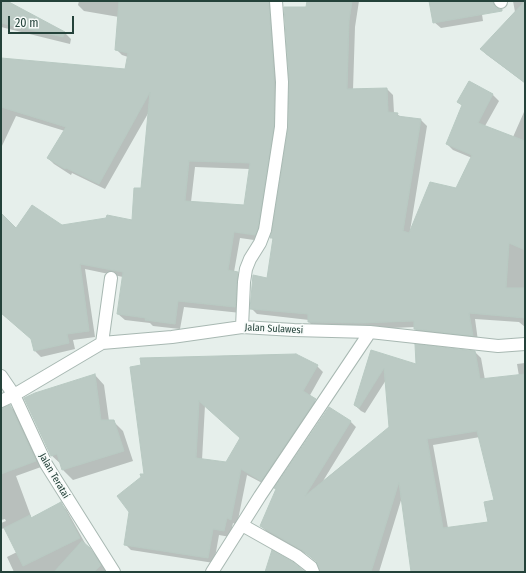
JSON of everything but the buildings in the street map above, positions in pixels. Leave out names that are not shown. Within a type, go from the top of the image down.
[{"type":"street","points":[[242,327],[246,269],[265,230],[281,127],[282,82],[276,1]]},
{"type":"street","points":[[102,343],[111,278]]},
{"type":"street","name":"Jalan Sulawesi","points":[[1,401],[14,395],[102,343],[172,337],[242,327],[370,332],[498,346],[525,344]]},
{"type":"street","points":[[212,572],[370,332]]},
{"type":"street","name":"Jalan Teratai","points":[[1,376],[14,395],[46,464],[114,572]]},
{"type":"street","points":[[242,525],[297,556],[311,567],[314,572]]}]
